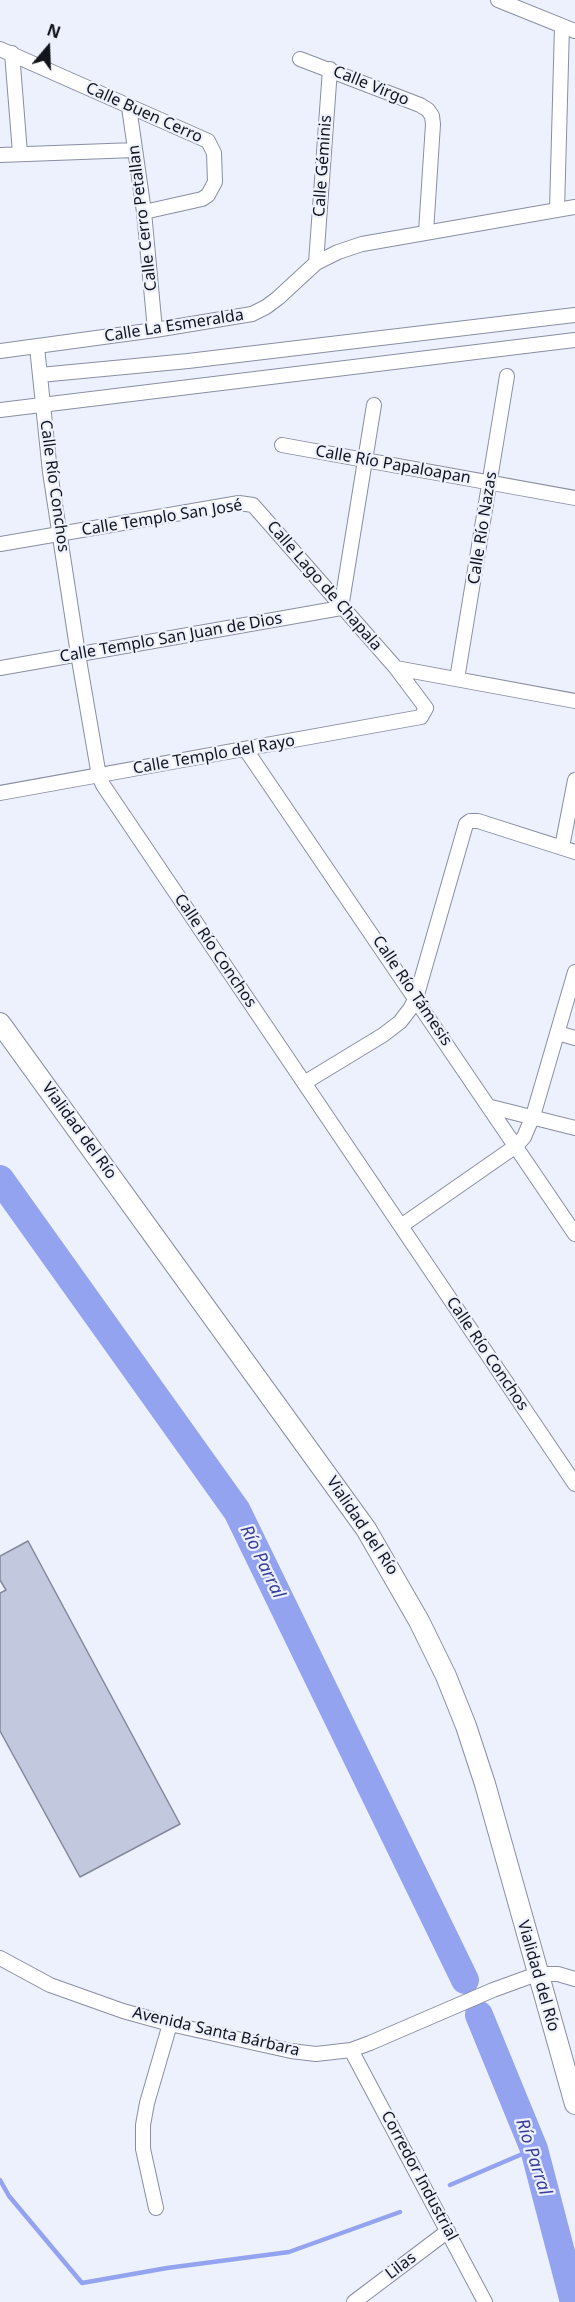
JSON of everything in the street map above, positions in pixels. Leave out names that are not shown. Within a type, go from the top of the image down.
[{"type":"main road","name":"Vialidad del Río","points":[[0,1023],[331,1479],[366,1529],[398,1581],[446,1676],[466,1726],[485,1784],[575,2104]]},
{"type":"street","points":[[498,0],[568,28],[557,210]]},
{"type":"street","points":[[6,51],[20,153]]},
{"type":"street","name":"Calle Buen Cerro","points":[[6,51],[129,107],[202,137],[212,146],[215,182],[208,195],[202,200],[144,212]]},
{"type":"street","name":"Calle Virgo","points":[[300,59],[420,105],[432,116],[426,232]]},
{"type":"street","name":"Calle Géminis","points":[[316,263],[330,69]]},
{"type":"street","name":"Calle Cerro Petallan","points":[[129,107],[144,212],[155,330]]},
{"type":"street","points":[[0,155],[135,150]]},
{"type":"street","name":"Calle La Esmeralda","points":[[0,351],[252,314],[267,307],[316,263],[362,244],[575,207]]},
{"type":"street","points":[[40,375],[188,361],[575,315]]},
{"type":"street","points":[[0,410],[575,340]]},
{"type":"street","name":"Calle Río Conchos","points":[[37,347],[50,472],[78,654],[99,776],[103,785],[575,1484]]},
{"type":"street","name":"Calle Río Nazas","points":[[457,679],[507,376]]},
{"type":"street","points":[[341,608],[374,405]]},
{"type":"street","name":"Calle Río Papaloapan","points":[[282,445],[575,498]]},
{"type":"street","name":"Calle Templo San José","points":[[0,544],[238,503],[253,505]]},
{"type":"street","name":"Calle Lago de Chapala","points":[[253,505],[396,668],[425,703],[425,712]]},
{"type":"street","name":"Calle Templo San Juan de Dios","points":[[0,668],[341,608]]},
{"type":"street","points":[[396,668],[575,701]]},
{"type":"street","name":"Calle Templo del Rayo","points":[[0,793],[421,717],[425,712]]},
{"type":"street","name":"Calle Río Támesis","points":[[246,750],[491,1107],[575,1234]]},
{"type":"street","points":[[304,1083],[383,1035],[400,1022],[416,998],[466,824],[470,821],[478,821],[568,850],[575,780]]},
{"type":"street","points":[[401,1226],[516,1146],[524,1137],[534,1116],[575,972]]},
{"type":"street","points":[[558,1033],[575,1038]]},
{"type":"street","points":[[491,1107],[575,1128]]},
{"type":"street","name":"Avenida Santa Bárbara","points":[[0,1958],[78,1996],[170,2024],[291,2051],[316,2054],[351,2050],[493,1990],[537,1974]]},
{"type":"street","points":[[537,1974],[558,1974],[575,1979]]},
{"type":"street","points":[[156,2208],[143,2149],[143,2125],[147,2103],[170,2024]]},
{"type":"street","name":"Corredor Industrial","points":[[351,2050],[486,2302]]},
{"type":"street","name":"Lilas","points":[[354,2302],[448,2231]]},
{"type":"building","points":[[28,1541],[180,1824],[80,1877],[0,1731],[0,1593],[6,1590],[0,1580],[0,1556]]},
{"type":"waterway","name":"Río Parral","points":[[0,1179],[237,1511],[465,1980]]},
{"type":"waterway","name":"Río Parral","points":[[479,2015],[534,2149],[574,2302]]},
{"type":"waterway","points":[[450,2185],[534,2149]]},
{"type":"waterway","points":[[0,2180],[9,2196],[82,2283],[167,2268],[289,2252],[400,2212]]}]
